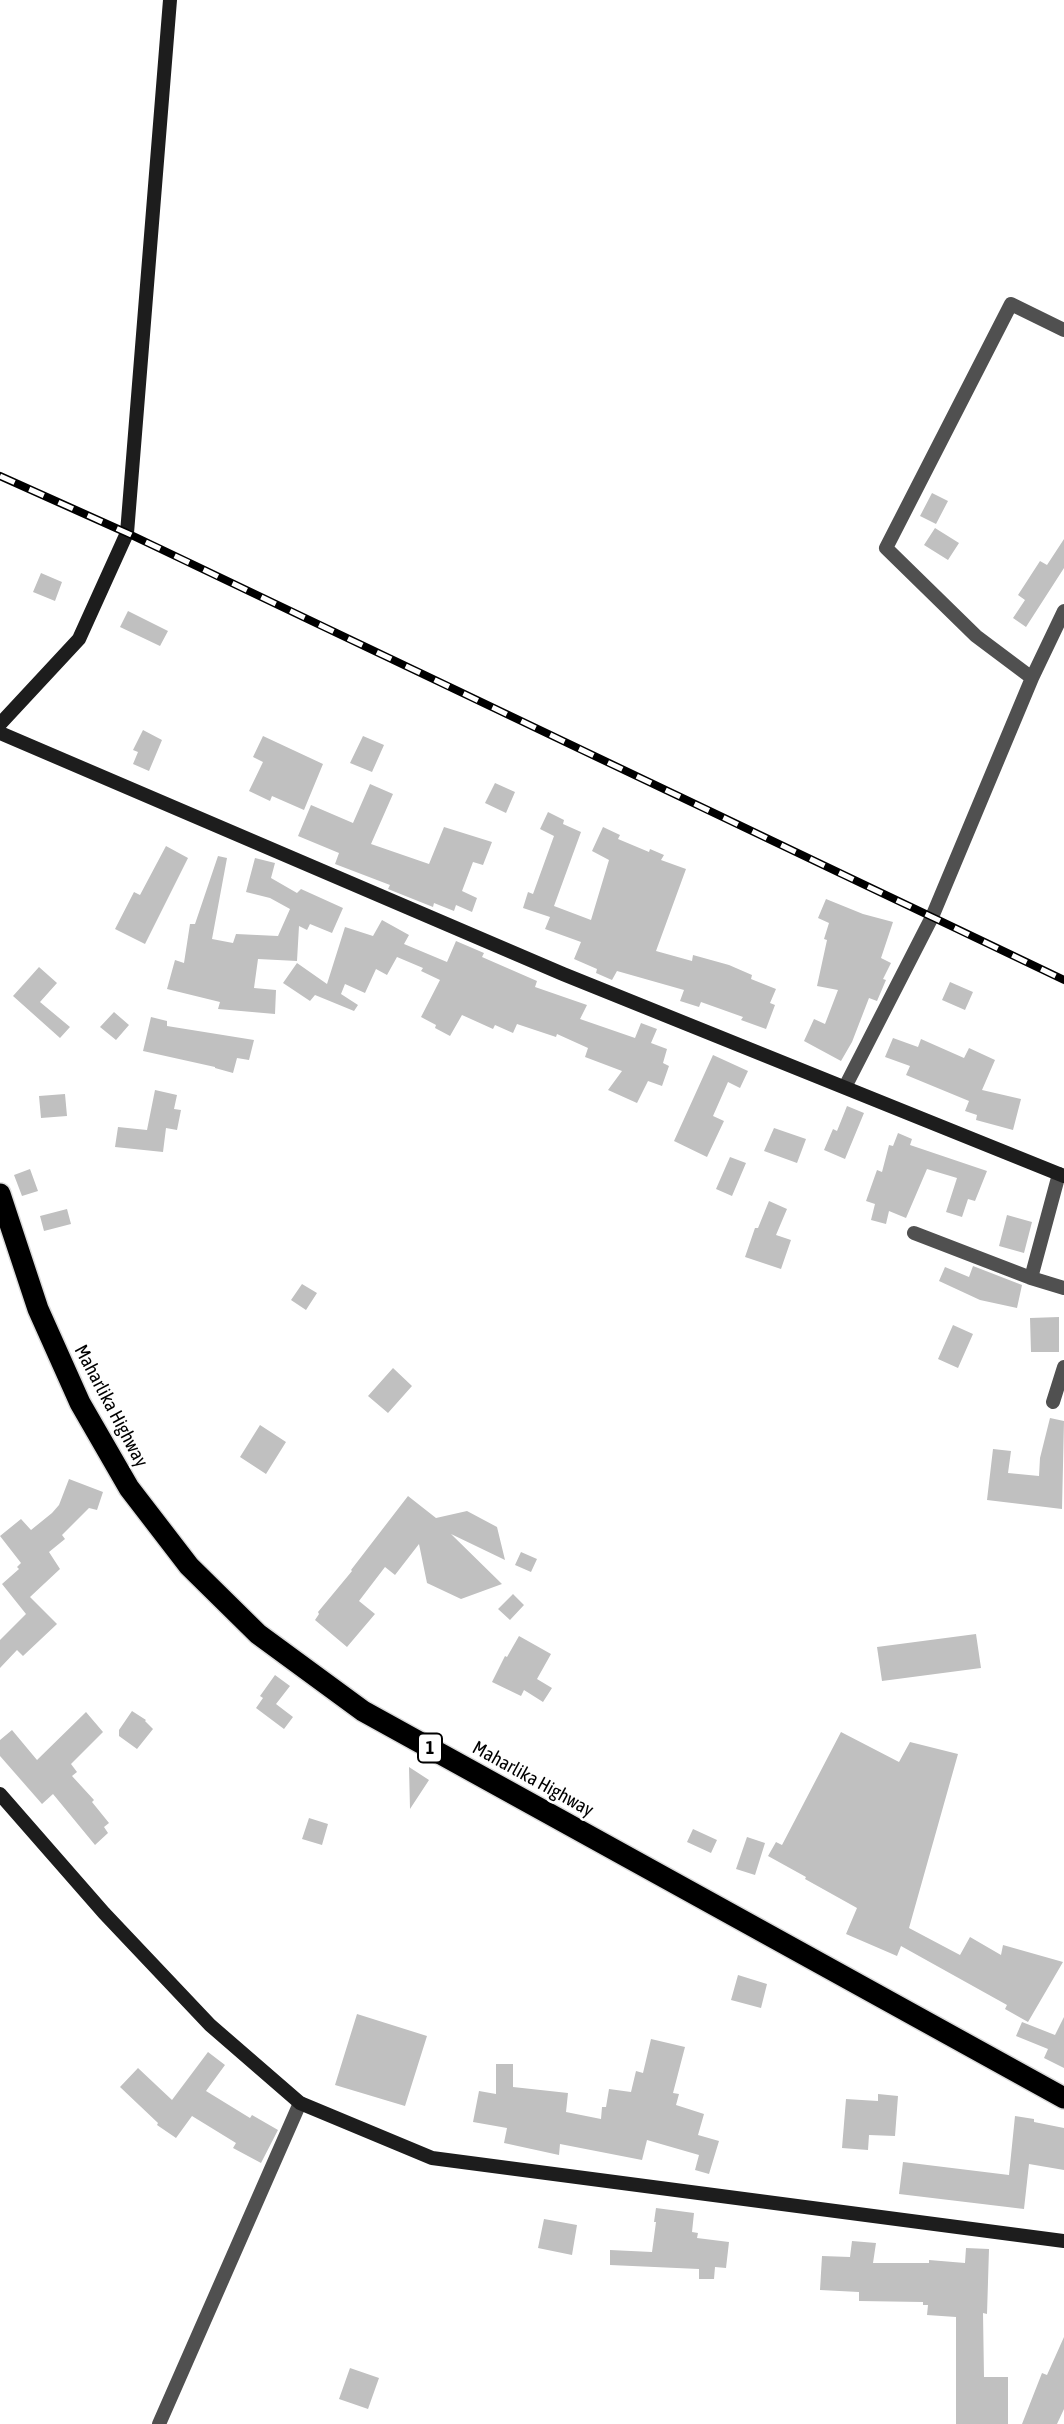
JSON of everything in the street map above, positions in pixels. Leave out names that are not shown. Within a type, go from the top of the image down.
[{"type":"highway","name":"Maharlika Highway","points":[[0,1194],[38,1310],[80,1403],[129,1488],[189,1566],[258,1634],[363,1711],[1064,2098]]},
{"type":"street","points":[[0,724],[79,639],[127,533],[170,0]]},
{"type":"street","points":[[1032,678],[976,636],[886,548],[1010,303],[1064,330]]},
{"type":"street","points":[[845,1087],[932,917],[1032,678],[1064,611]]},
{"type":"street","points":[[0,733],[563,974],[1061,1175],[1031,1278]]},
{"type":"street","points":[[914,1233],[1064,1288]]},
{"type":"street","points":[[1053,1402],[1064,1367]]},
{"type":"street","points":[[0,1794],[104,1913],[210,2025],[300,2103],[432,2158],[1064,2241]]},
{"type":"street","points":[[159,2424],[300,2103]]},
{"type":"building","points":[[932,493],[948,501],[936,524],[920,516]]},
{"type":"building","points":[[935,528],[959,543],[948,560],[924,545]]},
{"type":"building","points":[[1064,539],[1064,568],[1026,627],[1013,618],[1025,600],[1018,595],[1040,561],[1047,565]]},
{"type":"building","points":[[41,573],[62,582],[55,601],[33,592]]},
{"type":"building","points":[[128,611],[168,631],[160,646],[120,627]]},
{"type":"building","points":[[143,730],[162,740],[149,771],[133,764],[138,752],[133,750]]},
{"type":"building","points":[[263,736],[323,764],[304,810],[272,796],[270,801],[249,791],[263,762],[253,757]]},
{"type":"building","points":[[363,736],[384,745],[372,772],[350,763]]},
{"type":"building","points":[[495,783],[515,792],[506,813],[485,803]]},
{"type":"building","points":[[370,784],[393,794],[371,844],[429,864],[444,827],[492,842],[483,865],[473,862],[462,891],[477,898],[472,912],[456,905],[454,911],[434,903],[433,907],[388,889],[390,885],[335,864],[339,853],[298,836],[311,805],[353,823]]},
{"type":"building","points":[[548,812],[564,820],[563,824],[581,832],[554,906],[591,920],[609,860],[592,851],[603,827],[620,835],[618,839],[664,855],[661,860],[686,869],[656,951],[692,961],[693,955],[729,965],[752,975],[751,979],[776,989],[770,1003],[775,1005],[766,1029],[741,1020],[743,1017],[701,1002],[699,1007],[680,1001],[684,990],[617,971],[612,980],[596,973],[597,969],[574,959],[581,942],[545,929],[550,917],[523,908],[528,892],[533,894],[554,836],[540,829]]},
{"type":"building","points":[[166,846],[188,858],[145,944],[115,929],[134,892],[140,895]]},
{"type":"building","points":[[218,856],[227,858],[212,939],[233,943],[236,934],[278,936],[290,909],[270,898],[246,892],[255,858],[275,863],[271,878],[297,893],[301,889],[343,908],[332,933],[310,924],[307,930],[299,926],[297,961],[258,959],[254,988],[276,990],[275,1014],[218,1009],[220,1002],[167,989],[175,960],[184,963],[190,924],[195,924]]},
{"type":"building","points":[[826,899],[863,914],[893,922],[881,958],[891,963],[883,979],[886,980],[877,1001],[869,998],[852,1042],[841,1061],[804,1041],[814,1019],[825,1024],[838,990],[817,986],[829,923],[818,918]]},
{"type":"building","points":[[382,920],[409,935],[404,944],[447,962],[456,941],[484,953],[482,957],[537,981],[535,987],[587,1005],[580,1019],[635,1038],[641,1023],[657,1029],[651,1043],[667,1049],[663,1063],[669,1066],[662,1086],[648,1081],[637,1103],[608,1090],[622,1071],[585,1057],[588,1048],[557,1034],[556,1037],[517,1024],[513,1033],[495,1025],[493,1029],[462,1015],[450,1036],[421,1017],[440,980],[421,971],[423,968],[397,957],[387,975],[376,969],[365,993],[345,984],[341,994],[358,1005],[354,1011],[315,995],[310,1001],[283,983],[297,963],[327,984],[345,927],[373,936]]},
{"type":"building","points":[[39,967],[57,983],[40,1002],[70,1027],[60,1038],[13,996]]},
{"type":"building","points":[[950,982],[973,992],[965,1010],[942,1000]]},
{"type":"building","points":[[114,1012],[129,1025],[116,1040],[100,1027]]},
{"type":"building","points":[[151,1017],[167,1021],[167,1026],[254,1040],[249,1060],[237,1058],[233,1073],[143,1051]]},
{"type":"building","points":[[893,1038],[918,1047],[921,1039],[964,1058],[969,1048],[995,1060],[982,1090],[1021,1099],[1013,1130],[976,1120],[977,1115],[965,1111],[969,1101],[906,1075],[910,1066],[885,1057]]},
{"type":"building","points":[[713,1055],[748,1071],[740,1088],[728,1082],[713,1116],[724,1121],[707,1157],[674,1141]]},
{"type":"building","points":[[155,1090],[177,1095],[174,1109],[181,1110],[177,1130],[166,1128],[163,1152],[115,1147],[118,1127],[147,1130]]},
{"type":"building","points":[[65,1094],[67,1116],[41,1118],[39,1096]]},
{"type":"building","points":[[847,1106],[864,1113],[845,1159],[824,1150],[833,1129],[837,1131]]},
{"type":"building","points":[[774,1128],[806,1139],[797,1163],[764,1151]]},
{"type":"building","points":[[898,1133],[912,1139],[910,1145],[987,1171],[975,1201],[968,1199],[962,1217],[946,1212],[957,1178],[927,1169],[906,1218],[889,1211],[886,1224],[871,1220],[875,1204],[866,1201],[877,1170],[882,1172],[889,1145],[893,1146]]},
{"type":"building","points":[[730,1157],[746,1163],[732,1196],[716,1189]]},
{"type":"building","points":[[30,1169],[38,1191],[22,1196],[14,1175]]},
{"type":"building","points":[[769,1201],[787,1209],[776,1235],[791,1240],[781,1269],[745,1257],[755,1228],[758,1228]]},
{"type":"building","points":[[67,1209],[71,1224],[44,1231],[40,1216]]},
{"type":"building","points":[[1007,1215],[1032,1222],[1024,1253],[999,1246]]},
{"type":"building","points":[[973,1266],[1022,1285],[1017,1308],[980,1300],[939,1281],[945,1267],[969,1277]]},
{"type":"building","points":[[302,1284],[317,1293],[306,1310],[291,1300]]},
{"type":"building","points":[[1059,1317],[1059,1352],[1031,1352],[1030,1318]]},
{"type":"building","points":[[953,1325],[973,1334],[958,1368],[938,1359]]},
{"type":"building","points":[[393,1368],[412,1386],[388,1413],[368,1396]]},
{"type":"building","points":[[1050,1418],[1064,1421],[1062,1509],[987,1500],[993,1449],[1011,1451],[1008,1473],[1039,1476],[1040,1458]]},
{"type":"building","points":[[260,1425],[286,1442],[266,1474],[240,1457]]},
{"type":"building","points":[[69,1479],[103,1492],[97,1510],[89,1508],[62,1535],[65,1539],[49,1552],[60,1569],[30,1597],[57,1624],[23,1656],[17,1650],[0,1668],[0,1640],[26,1614],[2,1584],[19,1569],[17,1567],[21,1563],[0,1536],[21,1519],[31,1530],[52,1513],[59,1505]]},
{"type":"building","points":[[408,1496],[436,1518],[467,1511],[497,1527],[505,1560],[451,1534],[502,1584],[461,1599],[427,1583],[419,1544],[395,1575],[385,1567],[359,1601],[375,1614],[347,1647],[315,1620],[318,1612]]},
{"type":"building","points":[[521,1552],[537,1559],[531,1572],[515,1565]]},
{"type":"building","points":[[513,1594],[524,1605],[510,1620],[498,1609]]},
{"type":"building","points":[[976,1634],[981,1668],[882,1681],[877,1647]]},
{"type":"building","points":[[519,1636],[551,1654],[537,1679],[552,1688],[543,1702],[524,1690],[521,1696],[492,1682]]},
{"type":"building","points":[[275,1675],[290,1686],[276,1704],[293,1717],[284,1729],[256,1708],[263,1698],[260,1696]]},
{"type":"building","points":[[132,1711],[146,1720],[153,1729],[137,1749],[119,1736],[119,1730]]},
{"type":"building","points":[[86,1712],[103,1732],[71,1764],[77,1772],[72,1776],[94,1800],[92,1802],[109,1823],[104,1827],[108,1833],[95,1845],[53,1794],[42,1804],[0,1756],[0,1740],[12,1730],[37,1760]]},
{"type":"building","points":[[841,1732],[899,1762],[910,1742],[958,1754],[909,1928],[960,1955],[970,1937],[1001,1955],[1003,1945],[1063,1962],[1028,2022],[1005,2009],[1007,2005],[901,1946],[897,1956],[846,1934],[857,1908],[768,1856],[776,1842],[782,1845]]},
{"type":"building","points":[[409,1767],[429,1780],[410,1809]]},
{"type":"building","points":[[309,1818],[328,1824],[322,1845],[302,1839]]},
{"type":"building","points":[[693,1829],[717,1840],[711,1853],[687,1842]]},
{"type":"building","points":[[747,1837],[765,1843],[755,1875],[736,1869]]},
{"type":"building","points":[[738,1975],[767,1984],[761,2008],[731,2000]]},
{"type":"building","points":[[357,2014],[427,2036],[405,2106],[335,2085]]},
{"type":"building","points":[[1064,2017],[1064,2068],[1044,2058],[1048,2049],[1016,2036],[1022,2022],[1055,2035]]},
{"type":"building","points":[[651,2039],[685,2047],[673,2093],[679,2094],[676,2105],[704,2114],[698,2135],[719,2141],[709,2174],[695,2170],[699,2155],[647,2140],[642,2160],[560,2144],[559,2155],[504,2143],[507,2128],[473,2122],[479,2091],[496,2094],[496,2064],[513,2064],[513,2087],[568,2093],[566,2112],[601,2119],[602,2107],[606,2107],[609,2089],[631,2092],[636,2071],[643,2073]]},
{"type":"building","points":[[208,2052],[225,2065],[206,2091],[250,2118],[252,2115],[278,2130],[261,2163],[233,2148],[236,2143],[192,2116],[176,2138],[157,2125],[158,2123],[120,2087],[138,2068],[172,2100]]},
{"type":"building","points":[[878,2094],[898,2096],[895,2136],[869,2135],[868,2150],[842,2148],[846,2099],[878,2101]]},
{"type":"building","points":[[1015,2116],[1064,2128],[1064,2170],[1029,2164],[1024,2209],[899,2194],[903,2162],[1009,2175]]},
{"type":"building","points":[[656,2208],[694,2213],[692,2232],[698,2233],[697,2238],[729,2242],[726,2268],[715,2267],[714,2279],[699,2279],[699,2269],[610,2265],[610,2250],[652,2252]]},
{"type":"building","points":[[544,2219],[577,2225],[572,2255],[538,2248]]},
{"type":"building","points":[[852,2241],[876,2243],[873,2263],[929,2263],[929,2260],[965,2263],[966,2248],[989,2249],[987,2314],[983,2313],[984,2377],[1008,2377],[1008,2424],[956,2424],[956,2317],[927,2315],[928,2305],[923,2305],[923,2302],[859,2301],[859,2292],[820,2290],[822,2256],[850,2257]]},
{"type":"building","points":[[1064,2337],[1064,2409],[1057,2424],[1022,2424],[1042,2373],[1047,2375]]},
{"type":"building","points":[[350,2368],[379,2378],[368,2409],[339,2399]]},
{"type":"railway","points":[[0,476],[127,533],[1064,980]]}]
